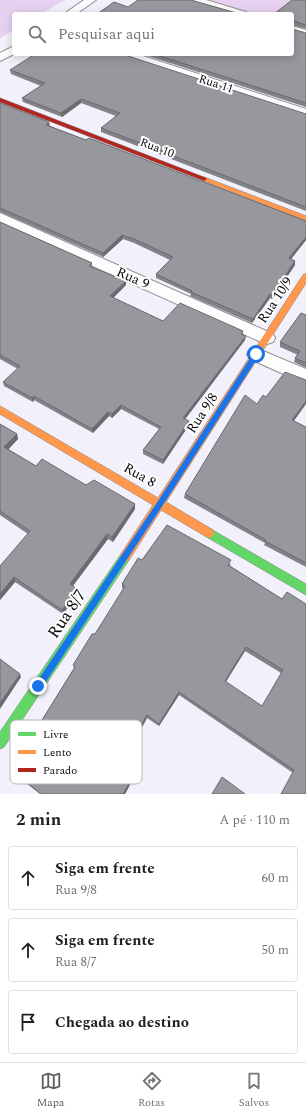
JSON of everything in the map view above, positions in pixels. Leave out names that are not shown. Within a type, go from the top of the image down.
[{"type":"street","points":[[72,12],[91,0]]},
{"type":"street","points":[[195,0],[235,12]]},
{"type":"street","points":[[294,30],[306,33]]},
{"type":"street","points":[[0,58],[12,50]]},
{"type":"street","name":"Rua 11","points":[[131,56],[306,114]]},
{"type":"street","name":"Rua 10","points":[[0,100],[306,219]]},
{"type":"street","name":"Rua 9","points":[[0,218],[267,338]]},
{"type":"street","name":"Rua 10/9","points":[[267,338],[306,277]]},
{"type":"street","name":"Rua 9/8","points":[[161,503],[267,338]]},
{"type":"street","points":[[256,354],[306,377]]},
{"type":"street","name":"Rua 8","points":[[0,410],[161,503],[306,590]]},
{"type":"street","name":"Rua 8/7","points":[[15,720],[161,503]]},
{"type":"street","name":"Rua 8/7","points":[[0,743],[10,728]]},
{"type":"shaded area","points":[[0,0],[65,0],[44,12],[12,12],[12,31],[0,38]]},
{"type":"shaded area","points":[[210,0],[293,0],[278,12],[242,12],[208,2]]},
{"type":"building","points":[[138,0],[191,0],[233,12],[100,12],[114,2],[128,7]]},
{"type":"building","points":[[292,0],[306,0],[306,25],[294,22],[294,12],[277,12]]},
{"type":"building","points":[[294,30],[306,33],[306,103],[160,56],[294,56]]},
{"type":"building","points":[[32,56],[128,56],[306,114],[306,207],[101,128],[120,113],[81,99],[61,113],[22,98],[45,83],[10,70]]},
{"type":"building","points":[[0,103],[49,122],[46,125],[86,140],[89,138],[306,221],[306,237],[289,258],[295,261],[272,295],[270,294],[253,319],[191,292],[192,291],[156,274],[173,257],[134,239],[122,235],[103,253],[0,208]]},
{"type":"building","points":[[0,222],[92,263],[89,266],[126,281],[110,296],[163,321],[180,303],[243,331],[241,334],[246,336],[183,418],[189,421],[163,460],[143,450],[161,427],[121,405],[112,414],[108,412],[92,429],[34,396],[32,398],[3,382],[20,366],[0,355]]},
{"type":"building","points":[[301,313],[306,315],[306,363],[295,358],[300,351],[280,342]]},
{"type":"building","points":[[285,372],[306,380],[306,401],[292,420],[306,427],[306,563],[185,494],[245,395],[257,404],[263,395],[266,397]]},
{"type":"building","points":[[0,424],[17,434],[4,447],[36,466],[42,459],[86,485],[94,480],[135,504],[112,537],[107,534],[70,584],[77,589],[62,610],[14,577],[0,594],[0,566],[30,531],[0,511]]},
{"type":"building","points":[[167,525],[231,560],[228,565],[282,599],[287,592],[306,604],[306,794],[281,794],[294,770],[179,692],[159,724],[147,715],[142,724],[142,720],[42,720],[75,667],[73,665],[92,634],[95,634],[125,586],[122,584],[138,558],[142,560]],"holes":[[[246,647],[283,670],[262,706],[225,681]]]},
{"type":"building","points":[[0,659],[20,674],[0,703]]},
{"type":"building","points":[[222,777],[245,794],[212,794]]},
{"type":"building","points":[[28,784],[129,784],[123,794],[41,794]]},
{"type":"traffic: fast","points":[[209,533],[306,590]]},
{"type":"traffic: fast","points":[[15,720],[125,557]]},
{"type":"traffic: fast","points":[[0,743],[10,728]]},
{"type":"traffic: slow","points":[[204,179],[306,219]]},
{"type":"traffic: slow","points":[[125,557],[306,277]]},
{"type":"traffic: slow","points":[[0,410],[209,533]]},
{"type":"traffic: jam","points":[[0,100],[204,179]]},
{"type":"route","points":[[38,686],[161,503],[256,354]]}]
